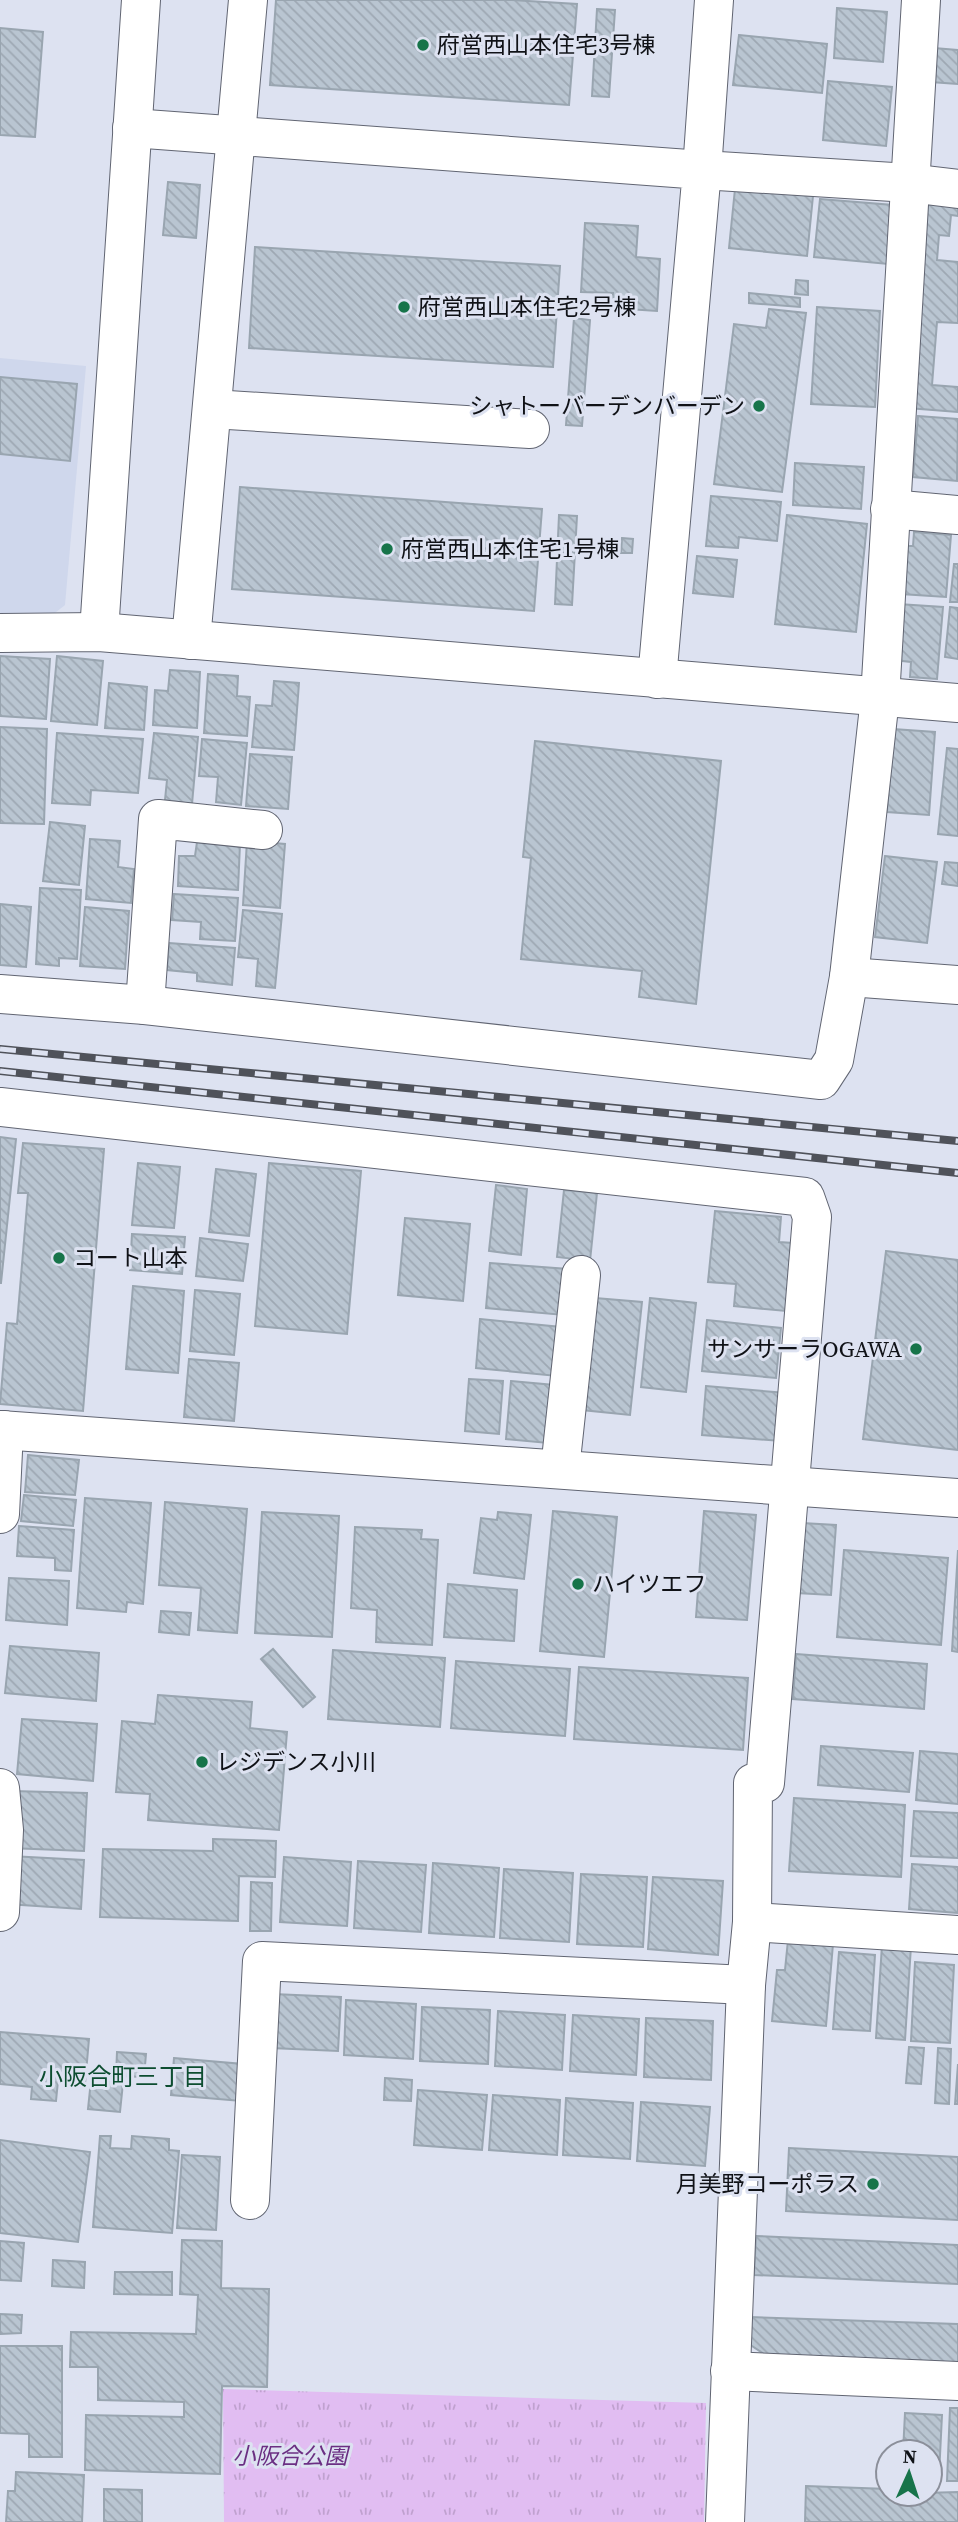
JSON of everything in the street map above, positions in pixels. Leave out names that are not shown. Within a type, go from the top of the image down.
[{"type":"street","points":[[99,632],[141,0]]},
{"type":"street","points":[[191,640],[248,0]]},
{"type":"street","points":[[657,679],[702,170],[714,0]]},
{"type":"street","points":[[0,994],[145,1005],[821,1080],[835,1060],[849,977],[880,698],[921,0]]},
{"type":"street","points":[[132,128],[909,183],[958,190]]},
{"type":"street","points":[[212,409],[530,429]]},
{"type":"street","points":[[890,509],[958,515]]},
{"type":"street","points":[[0,633],[99,632],[958,703]]},
{"type":"street","points":[[145,1005],[158,819],[262,830]]},
{"type":"street","points":[[849,977],[958,985]]},
{"type":"street","points":[[0,1107],[805,1197],[812,1217],[765,1783],[753,1783],[752,1922],[746,1985],[725,2522]]},
{"type":"street","points":[[560,1469],[580,1275]]},
{"type":"street","points":[[0,1514],[2,1430],[958,1498]]},
{"type":"street","points":[[0,1788],[4,1830],[0,1912]]},
{"type":"street","points":[[752,1922],[958,1935]]},
{"type":"street","points":[[250,2200],[262,1961],[746,1985]]},
{"type":"street","points":[[730,2371],[958,2381]]},
{"type":"shaded area","points":[[0,358],[86,366],[65,605],[51,616],[0,614]]},
{"type":"green space","name":"小阪合公園","points":[[223,2389],[706,2403],[704,2522],[224,2522]]},
{"type":"building","name":"府営西山本住宅3号棟","points":[[276,0],[512,0],[577,4],[569,105],[270,85]]},
{"type":"building","points":[[837,8],[887,12],[883,62],[834,58]]},
{"type":"building","points":[[597,9],[615,10],[609,97],[592,96]]},
{"type":"building","points":[[0,28],[43,32],[35,137],[0,135]]},
{"type":"building","points":[[739,35],[827,44],[822,93],[733,85]]},
{"type":"building","points":[[934,48],[958,50],[958,84],[931,82]]},
{"type":"building","points":[[828,81],[892,87],[886,146],[823,140]]},
{"type":"building","points":[[168,182],[200,185],[196,238],[163,235]]},
{"type":"building","points":[[735,189],[813,196],[807,256],[729,248]]},
{"type":"building","points":[[924,198],[958,200],[958,216],[951,215],[949,236],[939,235],[937,260],[958,262],[958,323],[937,322],[932,385],[958,387],[958,412],[908,408]]},
{"type":"building","points":[[820,199],[893,205],[888,264],[814,257]]},
{"type":"building","points":[[585,223],[638,226],[636,257],[660,259],[657,311],[612,308],[613,293],[581,292]]},
{"type":"building","name":"府営西山本住宅2号棟","points":[[255,247],[560,266],[553,367],[249,348]]},
{"type":"building","points":[[796,280],[808,281],[808,295],[795,294]]},
{"type":"building","points":[[749,293],[800,298],[800,307],[749,303]]},
{"type":"building","points":[[817,307],[880,311],[875,407],[811,404]]},
{"type":"building","name":"シャトーバーデンバーデン","points":[[769,309],[806,313],[782,492],[714,484],[734,324],[766,328]]},
{"type":"building","points":[[574,318],[590,320],[582,426],[566,425]]},
{"type":"building","points":[[0,377],[77,384],[70,461],[0,454]]},
{"type":"building","points":[[918,416],[958,419],[957,481],[913,477]]},
{"type":"building","points":[[795,463],[864,467],[861,509],[793,505]]},
{"type":"building","name":"府営西山本住宅1号棟","points":[[240,487],[542,509],[534,611],[232,589]]},
{"type":"building","points":[[711,496],[781,502],[777,541],[739,537],[738,548],[706,546]]},
{"type":"building","points":[[559,515],[577,516],[572,605],[555,604]]},
{"type":"building","points":[[787,515],[867,524],[856,632],[775,624]]},
{"type":"building","points":[[914,532],[951,535],[946,597],[901,594],[905,546],[913,546]]},
{"type":"building","points":[[622,538],[633,539],[632,553],[621,553]]},
{"type":"building","points":[[697,556],[737,560],[733,597],[693,593]]},
{"type":"building","points":[[954,564],[958,564],[958,602],[950,602]]},
{"type":"building","points":[[898,604],[943,607],[937,679],[910,677],[911,662],[894,660]]},
{"type":"building","points":[[950,607],[958,608],[958,659],[945,657]]},
{"type":"building","points":[[0,656],[50,659],[46,719],[0,716]]},
{"type":"building","points":[[57,656],[103,661],[97,725],[51,721]]},
{"type":"building","points":[[170,670],[200,672],[197,728],[153,725],[155,690],[168,691]]},
{"type":"building","points":[[208,674],[238,676],[237,696],[250,697],[247,736],[204,733]]},
{"type":"building","points":[[274,681],[299,683],[294,750],[252,747],[256,705],[272,706]]},
{"type":"building","points":[[109,683],[147,687],[144,730],[105,728]]},
{"type":"building","points":[[0,727],[47,729],[44,824],[0,823]]},
{"type":"building","points":[[893,729],[935,732],[929,815],[887,812]]},
{"type":"building","points":[[57,733],[143,739],[138,793],[91,790],[90,805],[52,803]]},
{"type":"building","points":[[154,733],[198,737],[192,804],[165,800],[167,780],[149,778]]},
{"type":"building","points":[[202,739],[247,743],[241,805],[216,802],[218,777],[199,776]]},
{"type":"building","points":[[535,741],[721,761],[696,1004],[639,997],[642,971],[521,959],[531,858],[523,857]]},
{"type":"building","points":[[947,748],[958,749],[958,836],[938,834]]},
{"type":"building","points":[[250,754],[292,757],[288,809],[246,806]]},
{"type":"building","points":[[50,822],[85,826],[79,885],[43,881]]},
{"type":"building","points":[[90,839],[120,841],[118,867],[134,869],[131,903],[86,899]]},
{"type":"building","points":[[247,841],[285,844],[280,908],[243,905]]},
{"type":"building","points":[[197,842],[240,844],[238,890],[178,886],[179,856],[195,856]]},
{"type":"building","points":[[885,856],[937,862],[927,943],[875,937]]},
{"type":"building","points":[[945,862],[958,863],[958,886],[942,884]]},
{"type":"building","points":[[40,888],[81,890],[77,959],[59,958],[59,966],[36,964]]},
{"type":"building","points":[[174,894],[238,898],[235,941],[200,939],[201,922],[172,920]]},
{"type":"building","points":[[0,904],[31,907],[26,967],[0,965]]},
{"type":"building","points":[[85,907],[129,911],[125,969],[80,966]]},
{"type":"building","points":[[243,910],[282,914],[275,988],[256,986],[258,959],[238,957]]},
{"type":"building","points":[[169,943],[235,948],[232,985],[197,981],[197,973],[167,970]]},
{"type":"building","points":[[0,1137],[16,1139],[1,1283],[0,1283]]},
{"type":"building","name":"コート山本","points":[[23,1143],[104,1149],[83,1411],[0,1404],[7,1323],[17,1324],[28,1193],[18,1193]]},
{"type":"building","points":[[138,1163],[180,1167],[174,1228],[132,1225]]},
{"type":"building","points":[[269,1163],[361,1171],[347,1334],[255,1326]]},
{"type":"building","points":[[216,1169],[256,1174],[249,1236],[209,1232]]},
{"type":"building","points":[[496,1185],[527,1189],[521,1255],[489,1251]]},
{"type":"building","points":[[564,1190],[597,1193],[590,1261],[557,1257]]},
{"type":"building","points":[[715,1211],[781,1217],[779,1242],[793,1243],[786,1311],[734,1306],[736,1284],[708,1282]]},
{"type":"building","points":[[405,1218],[470,1224],[463,1301],[398,1295]]},
{"type":"building","points":[[132,1234],[185,1237],[182,1274],[130,1270]]},
{"type":"building","points":[[200,1238],[248,1244],[243,1281],[196,1276]]},
{"type":"building","name":"サンサーラOGAWA","points":[[886,1251],[958,1260],[958,1450],[863,1439]]},
{"type":"building","points":[[490,1263],[568,1269],[564,1315],[486,1308]]},
{"type":"building","points":[[133,1286],[184,1291],[178,1373],[126,1369]]},
{"type":"building","points":[[195,1290],[240,1294],[234,1355],[190,1351]]},
{"type":"building","points":[[595,1298],[642,1302],[630,1415],[582,1410]]},
{"type":"building","points":[[650,1298],[696,1303],[686,1392],[641,1387]]},
{"type":"building","points":[[480,1319],[561,1327],[557,1376],[476,1368]]},
{"type":"building","points":[[707,1320],[781,1328],[776,1378],[702,1371]]},
{"type":"building","points":[[189,1359],[239,1363],[234,1421],[184,1417]]},
{"type":"building","points":[[469,1379],[503,1381],[499,1434],[465,1431]]},
{"type":"building","points":[[511,1381],[554,1385],[548,1443],[506,1439]]},
{"type":"building","points":[[706,1386],[786,1393],[781,1441],[702,1435]]},
{"type":"building","points":[[28,1455],[79,1460],[75,1495],[25,1492]]},
{"type":"building","points":[[24,1495],[76,1500],[73,1526],[21,1521]]},
{"type":"building","points":[[85,1498],[151,1503],[143,1604],[127,1602],[126,1612],[77,1608]]},
{"type":"building","points":[[165,1502],[247,1509],[237,1633],[198,1630],[201,1588],[159,1585]]},
{"type":"building","name":"ハイツエフ","points":[[553,1511],[617,1517],[604,1657],[540,1651]]},
{"type":"building","points":[[704,1511],[756,1515],[747,1620],[696,1617]]},
{"type":"building","points":[[262,1512],[339,1516],[332,1637],[255,1633]]},
{"type":"building","points":[[498,1512],[531,1515],[524,1579],[474,1573],[481,1518],[497,1520]]},
{"type":"building","points":[[802,1523],[836,1525],[831,1595],[797,1593]]},
{"type":"building","points":[[19,1526],[74,1530],[71,1571],[55,1570],[55,1558],[17,1556]]},
{"type":"building","points":[[355,1527],[422,1530],[421,1539],[438,1540],[432,1645],[376,1642],[377,1610],[351,1608]]},
{"type":"building","points":[[844,1550],[948,1558],[941,1645],[837,1637]]},
{"type":"building","points":[[958,1550],[958,1652],[952,1651]]},
{"type":"building","points":[[9,1578],[69,1581],[67,1625],[6,1620]]},
{"type":"building","points":[[448,1584],[517,1590],[514,1641],[444,1637]]},
{"type":"building","points":[[161,1611],[191,1613],[189,1635],[159,1632]]},
{"type":"building","points":[[10,1646],[99,1653],[96,1701],[5,1693]]},
{"type":"building","points":[[273,1649],[315,1697],[303,1707],[261,1659]]},
{"type":"building","points":[[333,1650],[445,1658],[440,1727],[328,1719]]},
{"type":"building","points":[[796,1654],[927,1664],[924,1709],[793,1699]]},
{"type":"building","points":[[456,1661],[570,1669],[565,1736],[451,1728]]},
{"type":"building","points":[[579,1667],[748,1678],[743,1750],[574,1739]]},
{"type":"building","name":"レジデンス小川","points":[[158,1695],[252,1702],[250,1728],[287,1732],[279,1830],[148,1820],[150,1794],[116,1792],[122,1721],[155,1724]]},
{"type":"building","points":[[22,1719],[97,1724],[93,1781],[17,1774]]},
{"type":"building","points":[[821,1746],[913,1753],[909,1792],[818,1785]]},
{"type":"building","points":[[920,1751],[958,1754],[958,1804],[916,1800]]},
{"type":"building","points":[[12,1791],[87,1793],[84,1851],[9,1848]]},
{"type":"building","points":[[794,1798],[905,1805],[901,1877],[789,1871]]},
{"type":"building","points":[[914,1811],[958,1813],[958,1858],[911,1856]]},
{"type":"building","points":[[213,1839],[276,1841],[275,1877],[239,1876],[238,1921],[100,1917],[103,1849],[213,1851]]},
{"type":"building","points":[[10,1856],[84,1860],[81,1909],[7,1904]]},
{"type":"building","points":[[284,1857],[351,1862],[347,1926],[280,1922]]},
{"type":"building","points":[[358,1861],[426,1865],[421,1932],[354,1928]]},
{"type":"building","points":[[433,1863],[499,1868],[494,1937],[429,1933]]},
{"type":"building","points":[[912,1864],[958,1867],[958,1913],[909,1909]]},
{"type":"building","points":[[504,1869],[573,1873],[569,1942],[500,1938]]},
{"type":"building","points":[[581,1874],[647,1877],[643,1947],[577,1944]]},
{"type":"building","points":[[653,1877],[723,1881],[718,1955],[648,1949]]},
{"type":"building","points":[[251,1882],[272,1883],[271,1931],[250,1931]]},
{"type":"building","points":[[788,1940],[833,1944],[826,2026],[772,2021],[777,1970],[785,1970]]},
{"type":"building","points":[[882,1945],[911,1946],[905,2040],[876,2038]]},
{"type":"building","points":[[839,1952],[875,1955],[870,2031],[833,2029]]},
{"type":"building","points":[[915,1962],[954,1965],[950,2043],[911,2041]]},
{"type":"building","points":[[273,1994],[341,1997],[338,2051],[271,2048]]},
{"type":"building","points":[[346,2000],[416,2004],[413,2059],[344,2055]]},
{"type":"building","points":[[422,2007],[490,2010],[488,2064],[420,2061]]},
{"type":"building","points":[[498,2011],[565,2015],[562,2070],[495,2066]]},
{"type":"building","points":[[573,2015],[639,2019],[636,2075],[570,2071]]},
{"type":"building","points":[[646,2018],[713,2021],[711,2080],[644,2077]]},
{"type":"building","points":[[0,2032],[89,2039],[85,2084],[58,2081],[56,2101],[31,2099],[32,2087],[0,2084]]},
{"type":"building","points":[[909,2047],[924,2048],[921,2084],[906,2083]]},
{"type":"building","points":[[938,2048],[951,2049],[949,2104],[935,2103]]},
{"type":"building","points":[[117,2052],[146,2054],[144,2077],[116,2076]]},
{"type":"building","points":[[174,2058],[243,2064],[241,2101],[171,2095]]},
{"type":"building","points":[[958,2064],[958,2104],[955,2104]]},
{"type":"building","points":[[385,2078],[412,2080],[411,2101],[384,2100]]},
{"type":"building","points":[[91,2080],[123,2083],[120,2112],[88,2109]]},
{"type":"building","points":[[418,2090],[487,2095],[482,2150],[414,2145]]},
{"type":"building","points":[[493,2095],[560,2100],[557,2155],[489,2150]]},
{"type":"building","points":[[566,2098],[633,2103],[630,2159],[563,2155]]},
{"type":"building","points":[[641,2102],[710,2107],[705,2166],[637,2161]]},
{"type":"building","points":[[100,2136],[111,2136],[110,2148],[131,2149],[132,2136],[169,2139],[169,2150],[179,2151],[172,2233],[93,2227]]},
{"type":"building","points":[[0,2140],[90,2152],[78,2242],[0,2233]]},
{"type":"building","name":"月美野コーポラス","points":[[789,2148],[958,2157],[958,2220],[786,2211]]},
{"type":"building","points":[[182,2155],[220,2157],[216,2230],[177,2228]]},
{"type":"building","points":[[756,2236],[958,2245],[958,2284],[754,2275]]},
{"type":"building","points":[[182,2240],[222,2241],[221,2288],[269,2289],[267,2387],[222,2386],[220,2474],[85,2470],[86,2415],[184,2417],[184,2402],[98,2400],[98,2367],[70,2367],[71,2332],[196,2334],[198,2295],[180,2294]]},
{"type":"building","points":[[0,2241],[24,2243],[21,2281],[0,2280]]},
{"type":"building","points":[[53,2260],[85,2262],[84,2288],[52,2286]]},
{"type":"building","points":[[115,2272],[172,2272],[172,2295],[114,2294]]},
{"type":"building","points":[[0,2314],[22,2315],[21,2333],[0,2334]]},
{"type":"building","points":[[750,2317],[958,2324],[958,2363],[767,2356],[749,2344]]},
{"type":"building","points":[[0,2346],[62,2346],[62,2457],[29,2457],[29,2434],[0,2433]]},
{"type":"building","points":[[950,2408],[958,2408],[958,2481],[947,2481]]},
{"type":"building","points":[[905,2413],[942,2415],[941,2438],[904,2438]]},
{"type":"building","points":[[16,2472],[84,2475],[82,2522],[6,2522],[8,2491],[15,2491]]},
{"type":"building","points":[[806,2486],[874,2488],[874,2508],[944,2508],[944,2492],[958,2492],[958,2522],[805,2522]]},
{"type":"building","points":[[104,2489],[142,2490],[142,2522],[104,2522]]},
{"type":"railway","points":[[0,1049],[958,1141]]},
{"type":"railway","points":[[0,1071],[958,1173]]},
{"type":"place","name":"府営西山本住宅3号棟","points":[[423,45]]},
{"type":"place","name":"府営西山本住宅2号棟","points":[[404,307]]},
{"type":"place","name":"シャトーバーデンバーデン","points":[[759,406]]},
{"type":"place","name":"府営西山本住宅1号棟","points":[[387,549]]},
{"type":"place","name":"コート山本","points":[[59,1258]]},
{"type":"place","name":"サンサーラOGAWA","points":[[916,1349]]},
{"type":"place","name":"ハイツエフ","points":[[578,1584]]},
{"type":"place","name":"レジデンス小川","points":[[202,1762]]},
{"type":"place","name":"月美野コーポラス","points":[[873,2184]]},
{"type":"district","name":"小阪合町三丁目","points":[[123,2076]]}]
